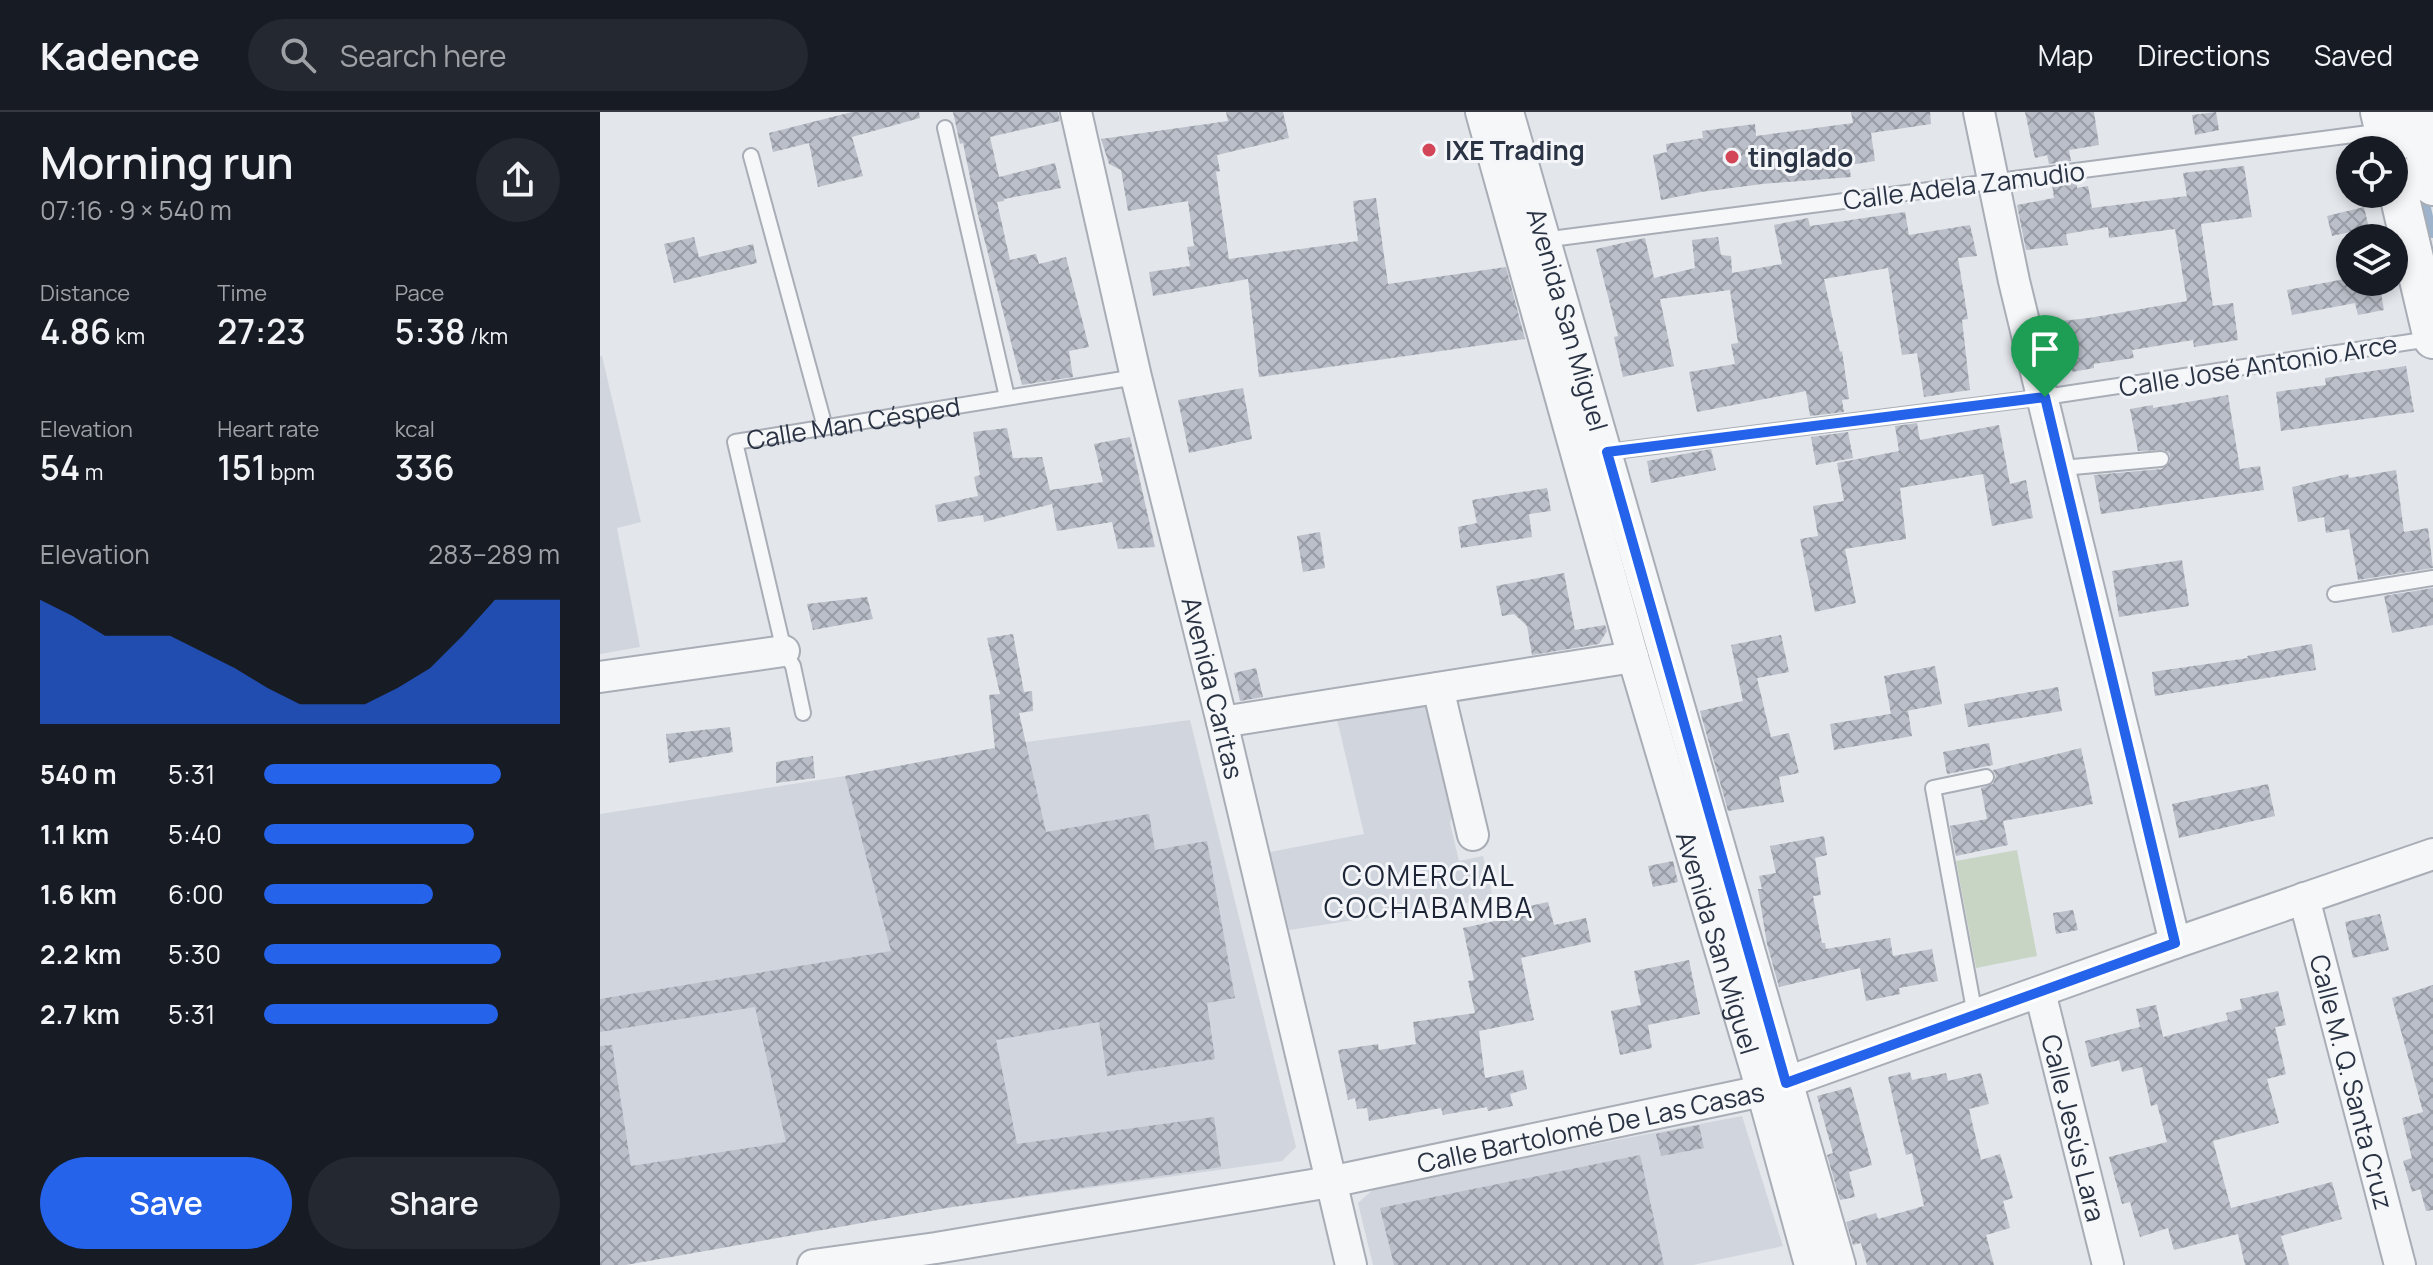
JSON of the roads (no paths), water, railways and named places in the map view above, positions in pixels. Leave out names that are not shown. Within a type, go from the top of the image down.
[{"type":"street","name":"Avenida Caritas","points":[[1076,112],[1136,377],[1222,722],[1351,1265]]},
{"type":"street","name":"Avenida San Miguel","points":[[1481,112],[1633,657],[1774,1087],[1840,1265]]},
{"type":"street","name":"Avenida San Miguel","points":[[1508,112],[1607,452],[1774,1087],[1810,1265]]},
{"type":"street","points":[[1979,112],[1992,181],[2175,943]]},
{"type":"street","points":[[2416,112],[2433,186]]},
{"type":"street","points":[[2402,208],[2433,339]]},
{"type":"street","points":[[600,677],[784,651]]},
{"type":"street","points":[[1222,722],[1633,657]]},
{"type":"street","points":[[1438,688],[1473,835]]},
{"type":"street","name":"Calle Bartolomé De Las Casas","points":[[813,1265],[938,1256],[1330,1182],[1774,1087],[2433,854]]},
{"type":"street","name":"Calle M. Q. Santa Cruz","points":[[2304,898],[2400,1265]]},
{"type":"street","name":"Calle Jesús Lara","points":[[2040,992],[2108,1265]]},
{"type":"lane","points":[[945,128],[1007,397]]},
{"type":"lane","name":"Calle Adela Zamudio","points":[[1543,240],[2384,131]]},
{"type":"lane","points":[[751,156],[825,427]]},
{"type":"lane","name":"Calle José Antonio Arce","points":[[1607,452],[2045,397],[2433,339]]},
{"type":"lane","name":"Calle Man Césped","points":[[803,713],[793,666],[784,651],[735,442],[1136,377]]},
{"type":"lane","points":[[2062,468],[2161,459]]},
{"type":"lane","points":[[2335,594],[2433,578]]},
{"type":"lane","points":[[1975,1015],[1933,788],[1986,777]]},
{"type":"waterway","points":[[2424,195],[2433,234]]},
{"type":"place","name":"IXE Trading","points":[[1429,150]]},
{"type":"place","name":"tinglado","points":[[1732,157]]},
{"type":"district","name":"COMERCIAL COCHABAMBA","points":[[1429,891]]}]
